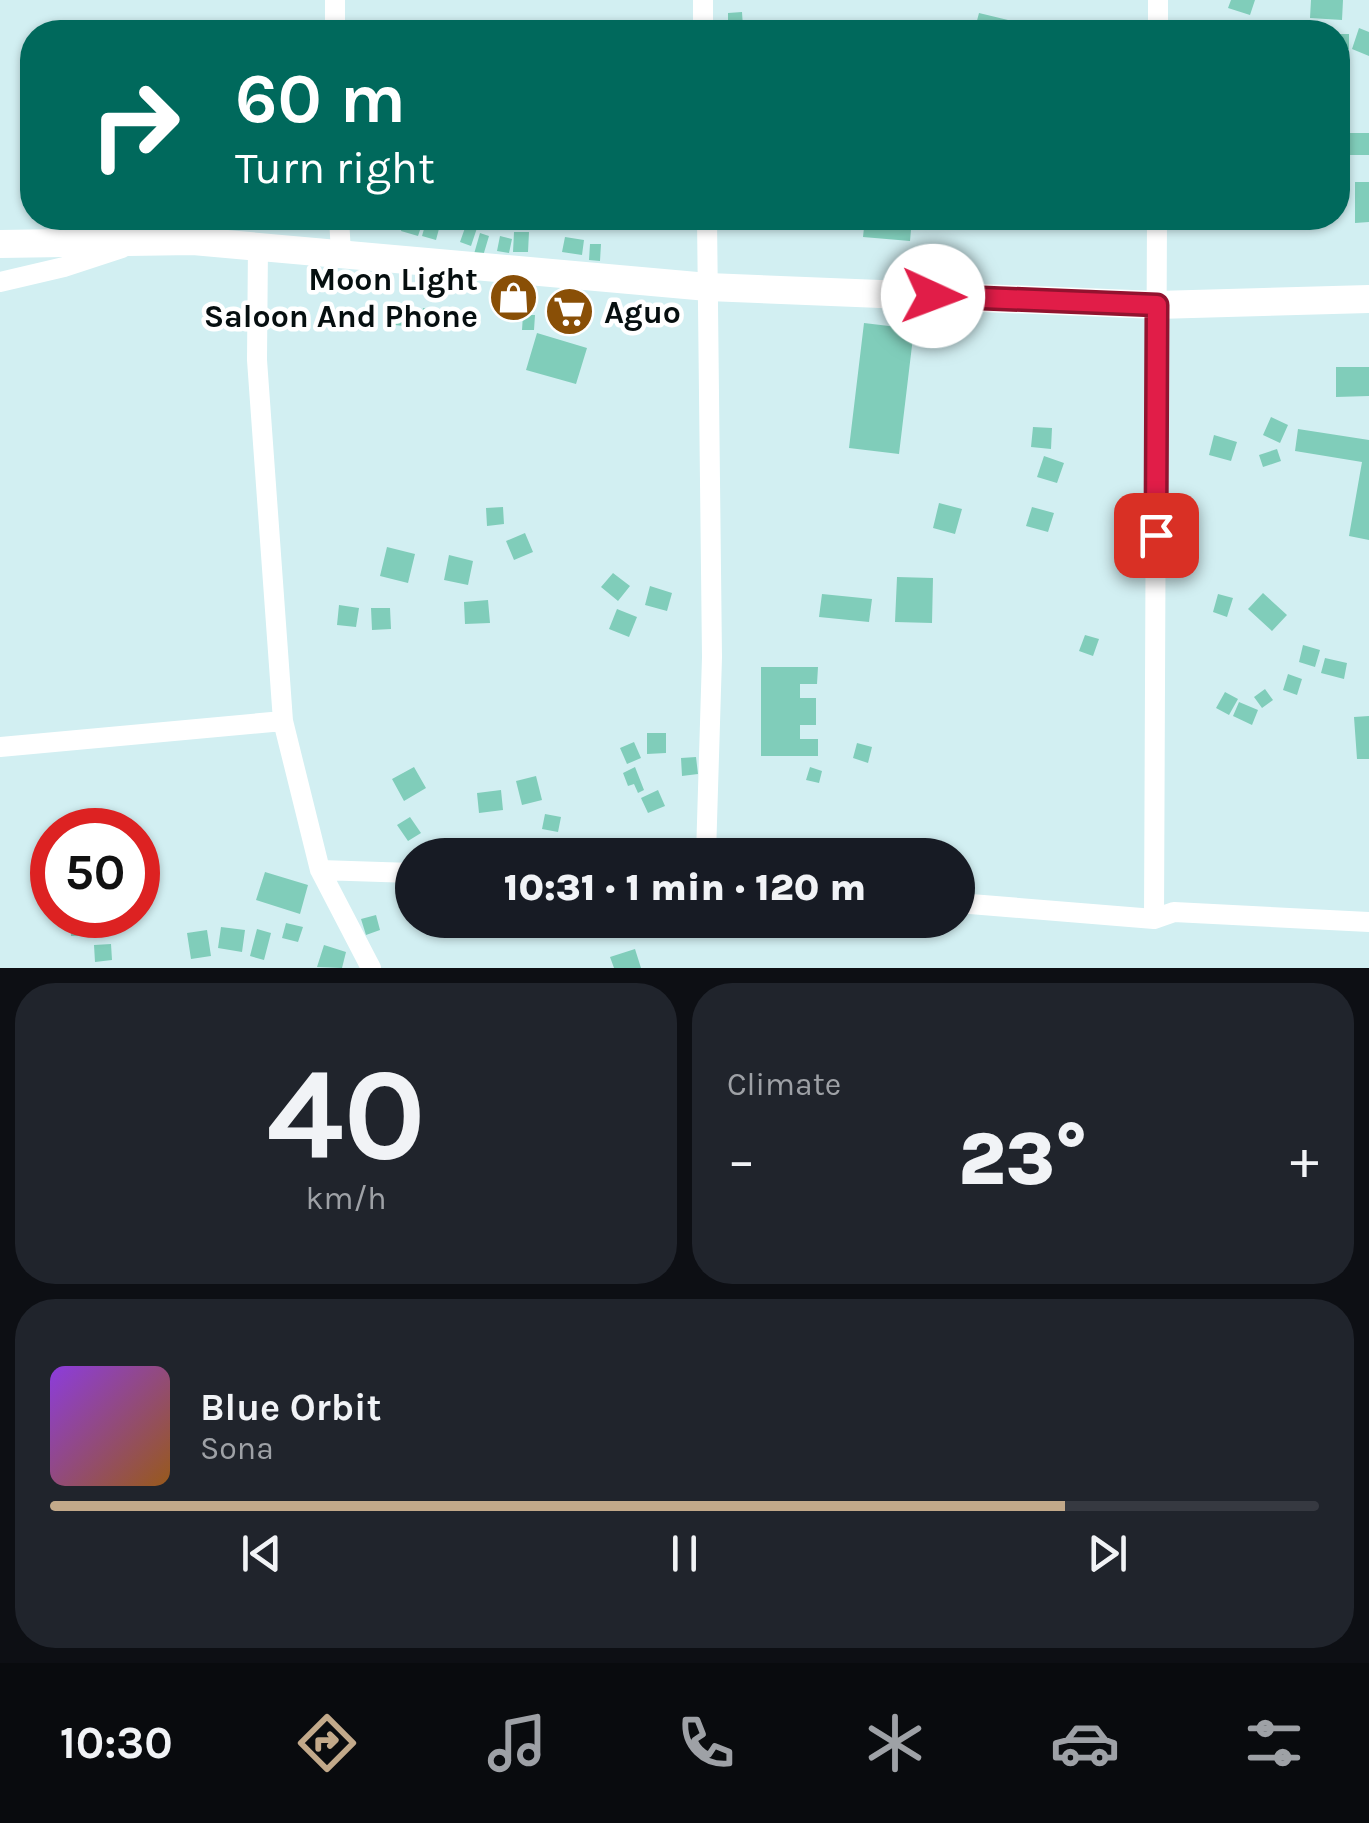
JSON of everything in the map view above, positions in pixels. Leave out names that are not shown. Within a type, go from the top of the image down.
[{"type":"main road","points":[[0,244],[144,241],[258,246],[708,287],[1157,305],[1369,299]]},
{"type":"street","points":[[340,230],[341,253]]},
{"type":"street","points":[[707,230],[712,657],[707,838]]},
{"type":"street","points":[[1154,918],[1157,230]]},
{"type":"street","points":[[0,282],[64,268],[144,241]]},
{"type":"street","points":[[258,246],[256,360],[282,721],[320,870],[371,968]]},
{"type":"street","points":[[0,747],[282,721]]},
{"type":"street","points":[[320,870],[395,872]]},
{"type":"street","points":[[975,903],[1154,918],[1174,912],[1369,922]]},
{"type":"building","points":[[1231,0],[1255,0],[1250,15],[1228,8]]},
{"type":"building","points":[[1311,0],[1343,0],[1342,20],[1310,18]]},
{"type":"building","points":[[742,12],[743,20],[728,20],[728,13]]},
{"type":"building","points":[[979,13],[1008,20],[977,20]]},
{"type":"building","points":[[1359,28],[1369,32],[1369,56],[1352,49]]},
{"type":"building","points":[[1350,133],[1369,133],[1369,155],[1350,155]]},
{"type":"building","points":[[1355,182],[1369,182],[1369,222],[1355,223]]},
{"type":"building","points":[[401,230],[420,230],[418,236]]},
{"type":"building","points":[[424,230],[439,230],[436,240],[422,236]]},
{"type":"building","points":[[464,230],[476,230],[471,246],[460,242]]},
{"type":"building","points":[[864,230],[911,230],[910,241],[863,237]]},
{"type":"building","points":[[514,232],[529,232],[528,252],[513,252]]},
{"type":"building","points":[[480,233],[489,236],[483,256],[474,254]]},
{"type":"building","points":[[500,236],[512,239],[509,253],[497,251]]},
{"type":"building","points":[[565,237],[584,240],[582,255],[562,252]]},
{"type":"building","points":[[590,244],[601,244],[600,261],[589,260]]},
{"type":"building","points":[[397,307],[415,309],[413,327],[395,325]]},
{"type":"building","points":[[423,308],[439,310],[436,329],[421,327]]},
{"type":"building","points":[[523,315],[535,315],[534,330],[522,330]]},
{"type":"building","points":[[864,323],[914,329],[899,454],[849,448]]},
{"type":"building","points":[[537,333],[587,348],[576,384],[526,370]]},
{"type":"building","points":[[1336,367],[1369,367],[1369,396],[1336,397]]},
{"type":"building","points":[[1271,417],[1288,425],[1280,443],[1263,435]]},
{"type":"building","points":[[1033,427],[1052,428],[1051,449],[1031,447]]},
{"type":"building","points":[[1298,429],[1369,440],[1369,540],[1349,536],[1362,462],[1295,451]]},
{"type":"building","points":[[1214,435],[1237,442],[1231,461],[1209,455]]},
{"type":"building","points":[[1277,449],[1281,461],[1263,467],[1259,455]]},
{"type":"building","points":[[1044,456],[1064,463],[1057,483],[1037,477]]},
{"type":"building","points":[[939,503],[962,509],[955,534],[933,528]]},
{"type":"building","points":[[503,507],[504,524],[487,526],[486,508]]},
{"type":"building","points":[[1032,507],[1054,513],[1048,532],[1026,526]]},
{"type":"building","points":[[525,533],[533,552],[514,560],[506,541]]},
{"type":"building","points":[[387,547],[415,554],[408,583],[380,576]]},
{"type":"building","points":[[449,555],[473,561],[468,585],[444,580]]},
{"type":"building","points":[[613,573],[630,586],[618,601],[601,587]]},
{"type":"building","points":[[897,577],[933,578],[932,623],[895,622]]},
{"type":"building","points":[[650,586],[672,593],[667,611],[645,605]]},
{"type":"building","points":[[1263,593],[1287,615],[1272,631],[1248,609]]},
{"type":"building","points":[[822,594],[872,599],[869,622],[819,617]]},
{"type":"building","points":[[1218,594],[1233,598],[1227,617],[1213,612]]},
{"type":"building","points":[[488,600],[490,623],[465,624],[464,602]]},
{"type":"building","points":[[339,605],[359,608],[356,627],[337,625]]},
{"type":"building","points":[[371,608],[390,608],[391,629],[372,630]]},
{"type":"building","points":[[617,609],[637,617],[629,637],[609,629]]},
{"type":"building","points":[[1085,635],[1099,639],[1093,656],[1079,651]]},
{"type":"building","points":[[1303,645],[1320,650],[1315,667],[1299,662]]},
{"type":"building","points":[[1325,658],[1347,663],[1344,679],[1321,673]]},
{"type":"building","points":[[761,667],[818,667],[817,684],[800,684],[800,698],[816,698],[816,725],[800,725],[800,739],[818,739],[818,756],[761,756]]},
{"type":"building","points":[[1288,674],[1302,679],[1297,695],[1283,690]]},
{"type":"building","points":[[1265,689],[1273,700],[1262,708],[1254,697]]},
{"type":"building","points":[[1225,692],[1238,699],[1229,715],[1216,708]]},
{"type":"building","points":[[1239,702],[1258,710],[1252,725],[1233,716]]},
{"type":"building","points":[[1369,716],[1369,759],[1357,759],[1354,717]]},
{"type":"building","points":[[647,733],[666,733],[666,753],[647,754]]},
{"type":"building","points":[[634,742],[641,758],[627,764],[620,748]]},
{"type":"building","points":[[857,743],[872,747],[868,763],[853,758]]},
{"type":"building","points":[[696,757],[698,774],[682,776],[681,758]]},
{"type":"building","points":[[414,767],[426,788],[404,801],[392,779]]},
{"type":"building","points":[[635,767],[644,790],[638,793],[634,784],[628,786],[623,773]]},
{"type":"building","points":[[810,767],[822,771],[819,783],[806,780]]},
{"type":"building","points":[[536,776],[542,800],[522,805],[516,781]]},
{"type":"building","points":[[501,790],[503,810],[479,813],[477,793]]},
{"type":"building","points":[[658,790],[665,806],[648,813],[641,798]]},
{"type":"building","points":[[545,814],[561,817],[558,832],[542,829]]},
{"type":"building","points":[[410,817],[421,833],[406,838],[397,825]]},
{"type":"building","points":[[265,872],[308,885],[300,914],[256,900]]},
{"type":"building","points":[[376,915],[380,930],[366,935],[361,919]]},
{"type":"building","points":[[286,923],[303,927],[298,942],[282,938]]},
{"type":"building","points":[[221,927],[245,930],[242,952],[218,948]]},
{"type":"building","points":[[257,929],[271,933],[264,960],[250,956]]},
{"type":"building","points":[[207,930],[211,956],[191,959],[187,933]]},
{"type":"building","points":[[111,944],[112,960],[95,962],[94,945]]},
{"type":"building","points":[[324,945],[346,952],[342,968],[317,967]]},
{"type":"building","points":[[635,949],[641,968],[614,968],[610,957]]},
{"type":"place","name":"Moon Light Saloon And Phone","points":[[513,297]]},
{"type":"place","name":"Aguo","points":[[569,312]]},
{"type":"route","points":[[933,296],[1157,305],[1156,535]]}]
